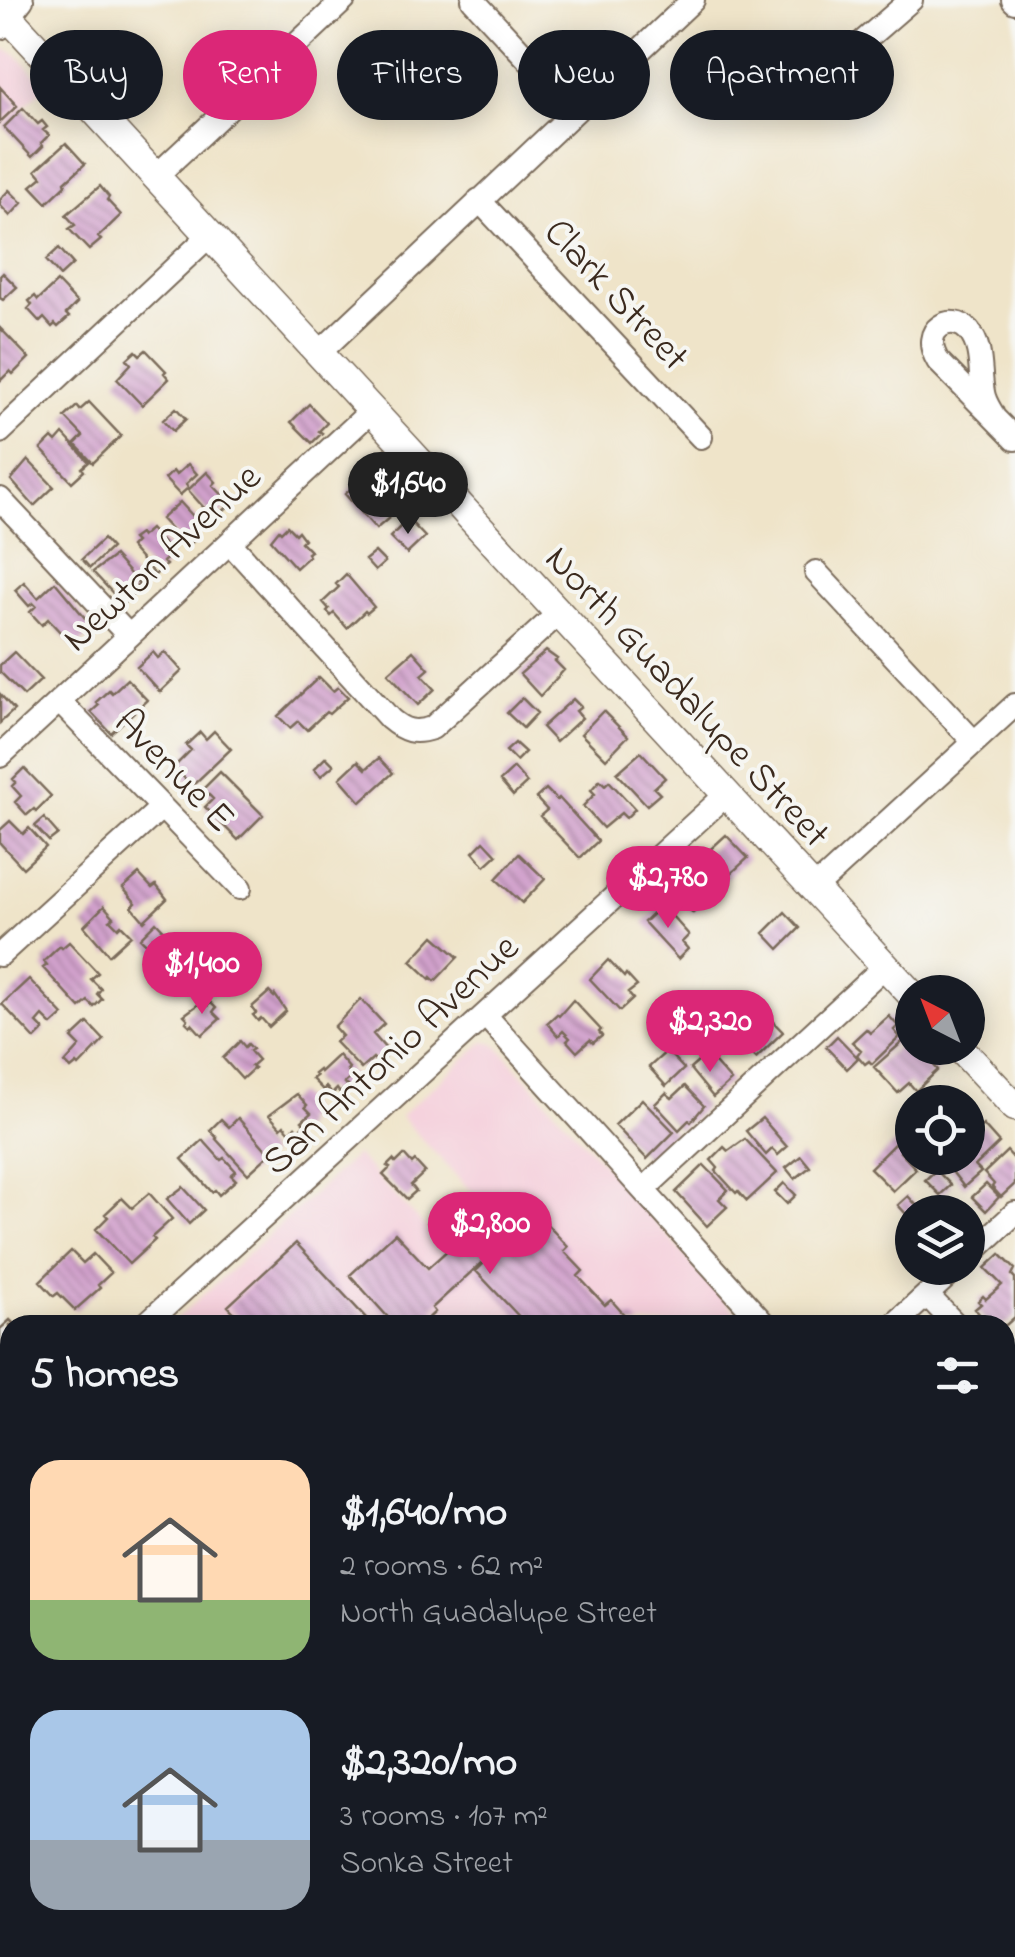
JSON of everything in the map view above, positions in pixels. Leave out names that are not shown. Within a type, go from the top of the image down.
[{"type":"street","points":[[155,177],[344,0]]},
{"type":"street","points":[[472,0],[518,49]]},
{"type":"street","points":[[650,40],[693,0]]},
{"type":"street","points":[[876,30],[911,0]]},
{"type":"street","name":"North Guadalupe Street","points":[[8,13],[209,236],[895,977]]},
{"type":"street","points":[[318,354],[564,120]]},
{"type":"street","name":"Clark Street","points":[[479,200],[701,437]]},
{"type":"street","points":[[0,432],[209,236]]},
{"type":"street","name":"Newton Avenue","points":[[0,756],[371,411]]},
{"type":"street","points":[[992,414],[1015,439]]},
{"type":"street","points":[[0,499],[129,636]]},
{"type":"street","points":[[230,543],[390,719],[414,732],[432,728],[442,720],[560,613]]},
{"type":"street","points":[[816,572],[974,742]]},
{"type":"street","name":"Avenue E","points":[[59,701],[240,888]]},
{"type":"street","points":[[814,889],[1015,705]]},
{"type":"street","name":"San Antonio Avenue","points":[[156,1315],[728,794]]},
{"type":"street","points":[[0,955],[161,808]]},
{"type":"street","points":[[643,1190],[885,966]]},
{"type":"street","points":[[484,1015],[756,1315]]},
{"type":"street","points":[[976,1065],[1015,1107]]},
{"type":"street","points":[[985,1241],[1015,1212]]},
{"type":"street","points":[[905,1315],[938,1285]]},
{"type":"street","points":[[927,1295],[946,1315]]},
{"type":"shaded area","points":[[0,50],[16,54],[30,69],[30,101],[0,129]]},
{"type":"shaded area","points":[[485,1041],[495,1043],[738,1315],[181,1315],[356,1155],[439,1242],[482,1203],[400,1116]]},
{"type":"building","points":[[0,87],[17,106],[0,122]]},
{"type":"building","points":[[23,108],[30,120],[38,124],[42,121],[47,127],[43,130],[49,135],[32,157],[4,127]]},
{"type":"building","points":[[66,143],[85,164],[47,203],[31,186],[42,177],[36,170]]},
{"type":"building","points":[[100,186],[121,215],[89,250],[69,229],[75,225],[66,215]]},
{"type":"building","points":[[9,190],[22,203],[10,216],[0,205]]},
{"type":"building","points":[[59,248],[73,264],[60,276],[46,260]]},
{"type":"building","points":[[3,273],[17,287],[3,300],[0,276]]},
{"type":"building","points":[[57,282],[77,303],[66,314],[69,317],[58,327],[52,327],[44,318],[40,322],[28,309],[32,305],[29,301],[35,296],[38,300]]},
{"type":"building","points":[[0,328],[29,358],[0,381]]},
{"type":"building","points":[[146,350],[169,379],[142,405],[117,379],[131,364],[127,359],[136,351],[140,355]]},
{"type":"building","points":[[89,402],[121,436],[93,463],[75,444],[83,436],[65,417]]},
{"type":"building","points":[[309,404],[327,423],[312,443],[291,422]]},
{"type":"building","points":[[176,408],[186,419],[173,431],[163,420]]},
{"type":"building","points":[[63,434],[89,462],[72,482],[41,449]]},
{"type":"building","points":[[28,460],[54,487],[34,506],[11,480]]},
{"type":"building","points":[[188,464],[197,474],[180,495],[165,479]]},
{"type":"building","points":[[377,466],[395,487],[383,497],[396,512],[376,529],[345,494]]},
{"type":"building","points":[[207,472],[231,504],[214,519],[188,490]]},
{"type":"building","points":[[180,502],[202,526],[193,533],[197,538],[187,547],[161,519]]},
{"type":"building","points":[[408,519],[425,537],[407,554],[390,537]]},
{"type":"building","points":[[287,526],[295,534],[298,531],[304,539],[301,542],[310,551],[296,568],[271,540]]},
{"type":"building","points":[[150,529],[172,553],[155,575],[130,547],[135,542],[132,539]]},
{"type":"building","points":[[103,539],[111,548],[90,568],[82,559]]},
{"type":"building","points":[[375,552],[385,562],[375,571],[365,560]]},
{"type":"building","points":[[114,556],[139,584],[123,604],[93,572]]},
{"type":"building","points":[[346,574],[374,607],[347,628],[334,613],[331,616],[323,602]]},
{"type":"building","points":[[24,582],[38,598],[55,582],[95,630],[75,648],[48,619],[42,625],[30,612],[36,606],[29,606],[15,590]]},
{"type":"building","points":[[413,651],[429,669],[422,675],[435,689],[418,705],[388,673]]},
{"type":"building","points":[[546,651],[564,670],[540,696],[520,674]]},
{"type":"building","points":[[14,652],[41,680],[24,696],[0,672],[0,665]]},
{"type":"building","points":[[153,652],[158,658],[165,652],[182,671],[160,692],[137,667]]},
{"type":"building","points":[[319,677],[333,691],[338,687],[348,697],[307,730],[298,721],[290,728],[278,716]]},
{"type":"building","points":[[127,679],[147,700],[111,733],[91,712],[109,690],[112,693]]},
{"type":"building","points":[[0,694],[14,710],[0,723]]},
{"type":"building","points":[[522,698],[537,713],[523,728],[507,713]]},
{"type":"building","points":[[573,699],[581,707],[576,711],[582,718],[556,742],[542,727]]},
{"type":"building","points":[[603,711],[628,736],[606,759],[581,734]]},
{"type":"building","points":[[214,731],[231,749],[192,786],[174,767],[191,750],[186,745],[200,732],[206,739]]},
{"type":"building","points":[[515,743],[525,752],[516,761],[506,751]]},
{"type":"building","points":[[641,752],[665,778],[654,788],[660,794],[647,805],[617,773]]},
{"type":"building","points":[[326,757],[334,765],[321,776],[314,769]]},
{"type":"building","points":[[379,758],[393,773],[361,802],[340,778],[358,761],[366,769]]},
{"type":"building","points":[[24,768],[51,796],[27,815],[15,802],[21,796],[12,786],[16,782],[13,779]]},
{"type":"building","points":[[514,768],[527,783],[513,796],[500,781]]},
{"type":"building","points":[[220,772],[263,815],[238,840],[205,807],[213,799],[203,789]]},
{"type":"building","points":[[600,780],[605,785],[609,781],[635,809],[626,818],[621,813],[603,828],[583,806],[595,794],[591,790]]},
{"type":"building","points":[[546,789],[598,841],[580,858],[540,816],[547,810],[536,798]]},
{"type":"building","points":[[44,818],[58,834],[49,841],[35,826]]},
{"type":"building","points":[[10,821],[23,834],[29,828],[46,847],[23,868],[0,843],[0,830]]},
{"type":"building","points":[[726,835],[748,858],[693,913],[667,885]]},
{"type":"building","points":[[484,841],[497,855],[485,866],[473,852]]},
{"type":"building","points":[[519,854],[545,879],[522,903],[496,879]]},
{"type":"building","points":[[139,874],[152,888],[156,885],[167,899],[144,921],[123,888]]},
{"type":"building","points":[[662,905],[689,935],[682,942],[688,949],[678,959],[644,922]]},
{"type":"building","points":[[104,906],[114,917],[110,920],[131,935],[109,955],[84,926]]},
{"type":"building","points":[[785,912],[800,928],[779,949],[764,933]]},
{"type":"building","points":[[156,922],[175,942],[159,957],[140,938]]},
{"type":"building","points":[[434,936],[458,957],[435,981],[411,961]]},
{"type":"building","points":[[69,942],[98,973],[91,979],[101,989],[97,994],[102,999],[94,1007],[88,1001],[80,1008],[43,968],[47,965],[44,961]]},
{"type":"building","points":[[238,945],[251,958],[246,963],[254,973],[233,987],[226,979],[223,981],[216,967]]},
{"type":"building","points":[[608,960],[637,986],[628,993],[633,999],[620,1011],[590,979]]},
{"type":"building","points":[[29,979],[63,1015],[52,1025],[43,1016],[37,1023],[44,1030],[35,1039],[2,1004]]},
{"type":"building","points":[[269,992],[286,1011],[269,1027],[261,1018],[258,1021],[252,1007]]},
{"type":"building","points":[[361,999],[384,1024],[373,1034],[386,1049],[382,1053],[386,1056],[378,1063],[373,1058],[361,1069],[335,1042],[342,1036],[334,1027]]},
{"type":"building","points":[[751,999],[783,1032],[756,1058],[724,1025],[724,1018]]},
{"type":"building","points":[[573,1000],[602,1036],[593,1043],[590,1040],[577,1052],[563,1031],[558,1036],[547,1023]]},
{"type":"building","points":[[203,1001],[216,1008],[213,1012],[220,1019],[202,1035],[186,1022],[184,1015]]},
{"type":"building","points":[[889,1016],[895,1023],[895,1042],[872,1064],[865,1064],[857,1055],[861,1050],[852,1042],[866,1029],[870,1033]]},
{"type":"building","points":[[88,1023],[104,1040],[79,1066],[71,1069],[65,1063],[80,1046],[72,1038]]},
{"type":"building","points":[[837,1036],[858,1058],[847,1069],[826,1047]]},
{"type":"building","points":[[240,1041],[253,1049],[250,1051],[258,1060],[242,1079],[223,1058]]},
{"type":"building","points":[[895,1048],[895,1065],[933,1065],[938,1070],[922,1085],[895,1085],[895,1090],[874,1067]]},
{"type":"building","points":[[667,1051],[684,1069],[666,1086],[649,1067]]},
{"type":"building","points":[[707,1054],[731,1081],[713,1097],[690,1069]]},
{"type":"building","points":[[338,1055],[353,1076],[340,1093],[337,1089],[332,1094],[312,1079]]},
{"type":"building","points":[[685,1086],[704,1106],[679,1130],[655,1104],[666,1093],[672,1098]]},
{"type":"building","points":[[297,1094],[311,1113],[298,1131],[295,1127],[290,1132],[269,1115]]},
{"type":"building","points":[[642,1099],[674,1132],[647,1159],[615,1125]]},
{"type":"building","points":[[238,1118],[270,1154],[248,1174],[210,1130],[221,1119],[229,1127]]},
{"type":"building","points":[[762,1118],[787,1147],[778,1155],[772,1149],[766,1155],[746,1131]]},
{"type":"building","points":[[985,1127],[999,1143],[985,1156]]},
{"type":"building","points":[[745,1139],[777,1173],[747,1201],[716,1171],[718,1168],[711,1160],[724,1147],[728,1151]]},
{"type":"building","points":[[203,1140],[236,1171],[231,1175],[236,1180],[219,1195],[182,1159]]},
{"type":"building","points":[[895,1143],[895,1175],[910,1175],[893,1191],[870,1168]]},
{"type":"building","points":[[1007,1151],[1015,1160],[1015,1184],[1001,1197],[985,1172]]},
{"type":"building","points":[[404,1155],[425,1172],[411,1185],[416,1191],[407,1199],[383,1175],[393,1160],[396,1163]]},
{"type":"building","points":[[801,1156],[810,1167],[795,1179],[786,1168]]},
{"type":"building","points":[[704,1165],[728,1190],[719,1199],[727,1207],[707,1226],[676,1192]]},
{"type":"building","points":[[930,1175],[941,1175],[951,1185],[940,1195],[925,1180]]},
{"type":"building","points":[[955,1175],[978,1175],[964,1187]]},
{"type":"building","points":[[784,1183],[796,1195],[787,1204],[775,1192]]},
{"type":"building","points":[[986,1184],[999,1197],[986,1211],[985,1195],[974,1195]]},
{"type":"building","points":[[183,1187],[204,1210],[189,1224],[167,1199]]},
{"type":"building","points":[[149,1193],[172,1219],[129,1264],[96,1229],[122,1198],[132,1208]]},
{"type":"building","points":[[530,1206],[568,1247],[564,1251],[583,1271],[578,1276],[605,1305],[611,1300],[624,1315],[518,1315],[476,1271],[481,1263],[432,1308],[435,1312],[432,1315],[386,1315],[350,1275],[395,1233],[428,1268],[473,1227],[482,1236],[507,1213],[514,1221]]},
{"type":"building","points":[[296,1243],[363,1315],[237,1315],[228,1306]]},
{"type":"building","points":[[71,1251],[83,1263],[93,1254],[111,1273],[75,1310],[40,1281]]},
{"type":"building","points":[[1000,1254],[1015,1269],[1015,1315],[980,1315],[975,1309],[981,1304],[978,1301],[1002,1285],[985,1268]]}]
